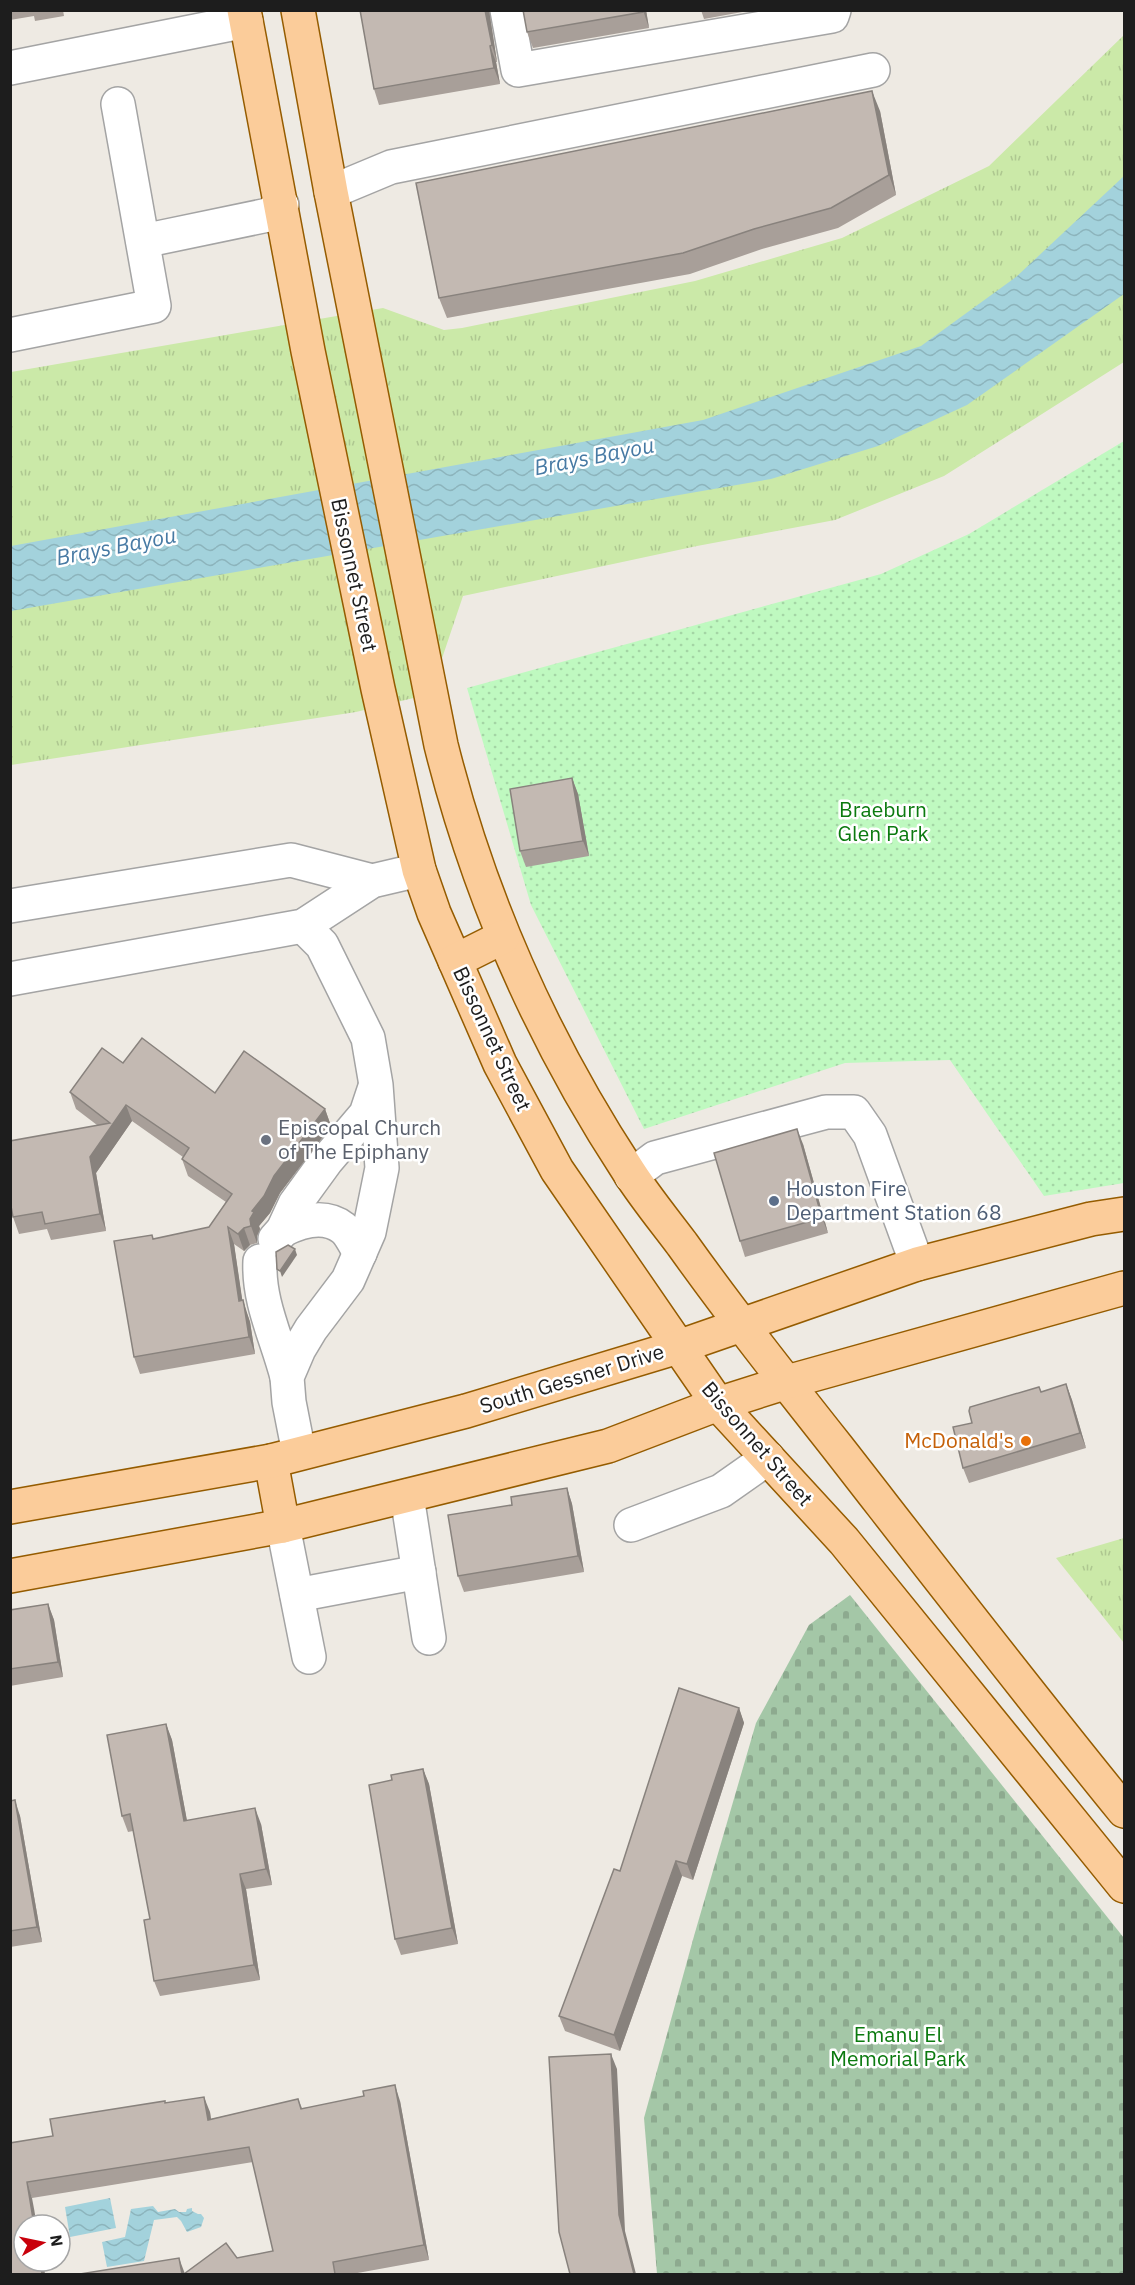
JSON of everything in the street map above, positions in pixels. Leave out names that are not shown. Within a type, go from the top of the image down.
[{"type":"main road","points":[[298,10],[331,192],[424,665],[457,811],[503,937],[551,1039],[598,1124],[631,1176],[741,1324],[1125,1811]]},
{"type":"main road","name":"Bissonnet Street","points":[[245,16],[308,351],[374,671],[419,870],[454,961],[500,1064],[557,1170],[718,1404],[844,1541],[1125,1886]]},
{"type":"main road","points":[[282,205],[331,192]]},
{"type":"main road","points":[[454,961],[503,937]]},
{"type":"main road","name":"South Gessner Drive","points":[[10,1508],[285,1457],[466,1412],[678,1347],[918,1264],[1091,1220],[1125,1214]]},
{"type":"main road","points":[[10,1576],[284,1526],[608,1446],[718,1404],[787,1382],[1125,1288]]},
{"type":"main road","points":[[284,1526],[285,1457]]},
{"type":"main road","points":[[1036,1778],[1074,1749]]},
{"type":"lane","points":[[507,10],[518,70],[832,16],[834,10]]},
{"type":"lane","points":[[10,68],[245,16]]},
{"type":"lane","points":[[331,192],[391,167],[873,70]]},
{"type":"lane","points":[[10,335],[154,306],[118,104]]},
{"type":"lane","points":[[143,241],[268,215],[282,205]]},
{"type":"lane","points":[[10,906],[291,860],[372,880]]},
{"type":"lane","points":[[10,979],[303,926],[372,880],[419,870]]},
{"type":"lane","points":[[287,1377],[299,1349],[348,1280],[369,1232],[382,1168],[376,1085],[368,1038],[322,945],[303,926]]},
{"type":"lane","points":[[285,1457],[289,1402],[287,1377],[263,1301],[259,1274],[272,1243],[296,1204],[327,1160],[366,1113],[376,1085]]},
{"type":"lane","points":[[631,1176],[655,1158],[826,1112],[854,1112],[870,1135],[918,1264]]},
{"type":"lane","points":[[272,1243],[300,1222],[315,1219],[344,1228],[360,1253]]},
{"type":"lane","points":[[631,1525],[721,1491],[768,1458]]},
{"type":"lane","points":[[406,1496],[429,1638]]},
{"type":"lane","points":[[284,1526],[309,1657]]},
{"type":"lane","points":[[297,1595],[419,1572]]},
{"type":"green space","points":[[1124,35],[1124,362],[944,476],[835,520],[697,546],[463,596],[430,694],[356,712],[11,765],[11,372],[383,308],[444,330],[462,328],[695,281],[842,238],[989,166]]},
{"type":"green space","name":"Braeburn Glen Park","points":[[1124,441],[1124,1183],[1044,1196],[950,1060],[845,1063],[644,1129],[531,905],[467,688],[881,574],[969,534]]},
{"type":"green space","points":[[1124,1538],[1124,1643],[1056,1558]]},
{"type":"green space","name":"Emanu El Memorial Park","points":[[850,1595],[1124,1938],[1124,2274],[657,2274],[644,2118],[694,1936],[756,1723],[809,1625]]},
{"type":"water","name":"Brays Bayou","points":[[1124,176],[1124,294],[967,405],[878,446],[771,479],[11,611],[11,546],[703,420],[921,346],[1016,277]]},
{"type":"water","points":[[110,2198],[116,2228],[72,2237],[72,2213],[66,2213],[65,2207]]},
{"type":"water","points":[[153,2206],[158,2212],[175,2209],[179,2212],[186,2212],[187,2209],[192,2208],[192,2211],[201,2214],[204,2218],[201,2227],[187,2232],[177,2217],[154,2220],[144,2261],[107,2267],[102,2242],[125,2237],[131,2209]]},
{"type":"building","points":[[360,10],[485,10],[494,68],[374,89]]},
{"type":"building","points":[[523,10],[643,10],[643,12],[527,32]]},
{"type":"building","points":[[872,91],[889,175],[831,208],[754,229],[683,253],[439,298],[416,183]]},
{"type":"building","points":[[572,778],[583,841],[520,851],[510,789]]},
{"type":"building","points":[[142,1038],[215,1093],[244,1051],[325,1109],[274,1176],[264,1196],[252,1211],[254,1212],[250,1219],[251,1226],[244,1228],[238,1234],[228,1227],[239,1301],[243,1300],[249,1337],[134,1357],[114,1241],[152,1235],[153,1239],[209,1227],[232,1194],[182,1159],[189,1148],[126,1105],[90,1157],[100,1214],[45,1224],[42,1212],[13,1217],[10,1201],[10,1141],[110,1123],[70,1092],[102,1048],[123,1063]]},
{"type":"building","name":"Houston Fire Department Station 68","points":[[797,1129],[822,1218],[740,1241],[714,1153]]},
{"type":"building","points":[[288,1245],[295,1249],[280,1271],[277,1269],[276,1252]]},
{"type":"building","name":"McDonald's","points":[[1066,1384],[1080,1433],[963,1468],[953,1427],[972,1423],[970,1407],[1039,1387],[1041,1392]]},
{"type":"building","points":[[567,1488],[578,1556],[458,1576],[448,1515],[512,1505],[511,1497]]},
{"type":"building","points":[[48,1604],[58,1662],[10,1669],[10,1610]]},
{"type":"building","points":[[679,1688],[739,1708],[687,1864],[676,1861],[614,2035],[559,2016],[614,1869],[620,1871]]},
{"type":"building","points":[[166,1724],[184,1821],[255,1808],[266,1869],[240,1874],[254,1965],[154,1981],[144,1920],[150,1919],[130,1814],[122,1816],[107,1735]]},
{"type":"building","points":[[423,1769],[452,1928],[395,1939],[369,1785],[392,1780],[391,1775]]},
{"type":"building","points":[[15,1800],[37,1927],[10,1931],[10,1801]]},
{"type":"building","points":[[611,2054],[619,2215],[634,2274],[570,2274],[559,2232],[549,2057]]},
{"type":"building","points":[[395,2085],[424,2245],[333,2262],[335,2274],[184,2274],[226,2243],[237,2258],[273,2251],[249,2147],[27,2182],[32,2213],[12,2213],[12,2273],[42,2274],[10,2274],[10,2143],[53,2136],[50,2119],[204,2097],[208,2120],[298,2099],[301,2109],[364,2096],[363,2091]]},
{"type":"building","points":[[179,2258],[182,2274],[80,2274]]},
{"type":"place","name":"Episcopal Church of The Epiphany","points":[[266,1140]]},
{"type":"place","name":"Houston Fire Department Station 68","points":[[774,1201]]},
{"type":"place","name":"McDonald's","points":[[1026,1441]]}]
